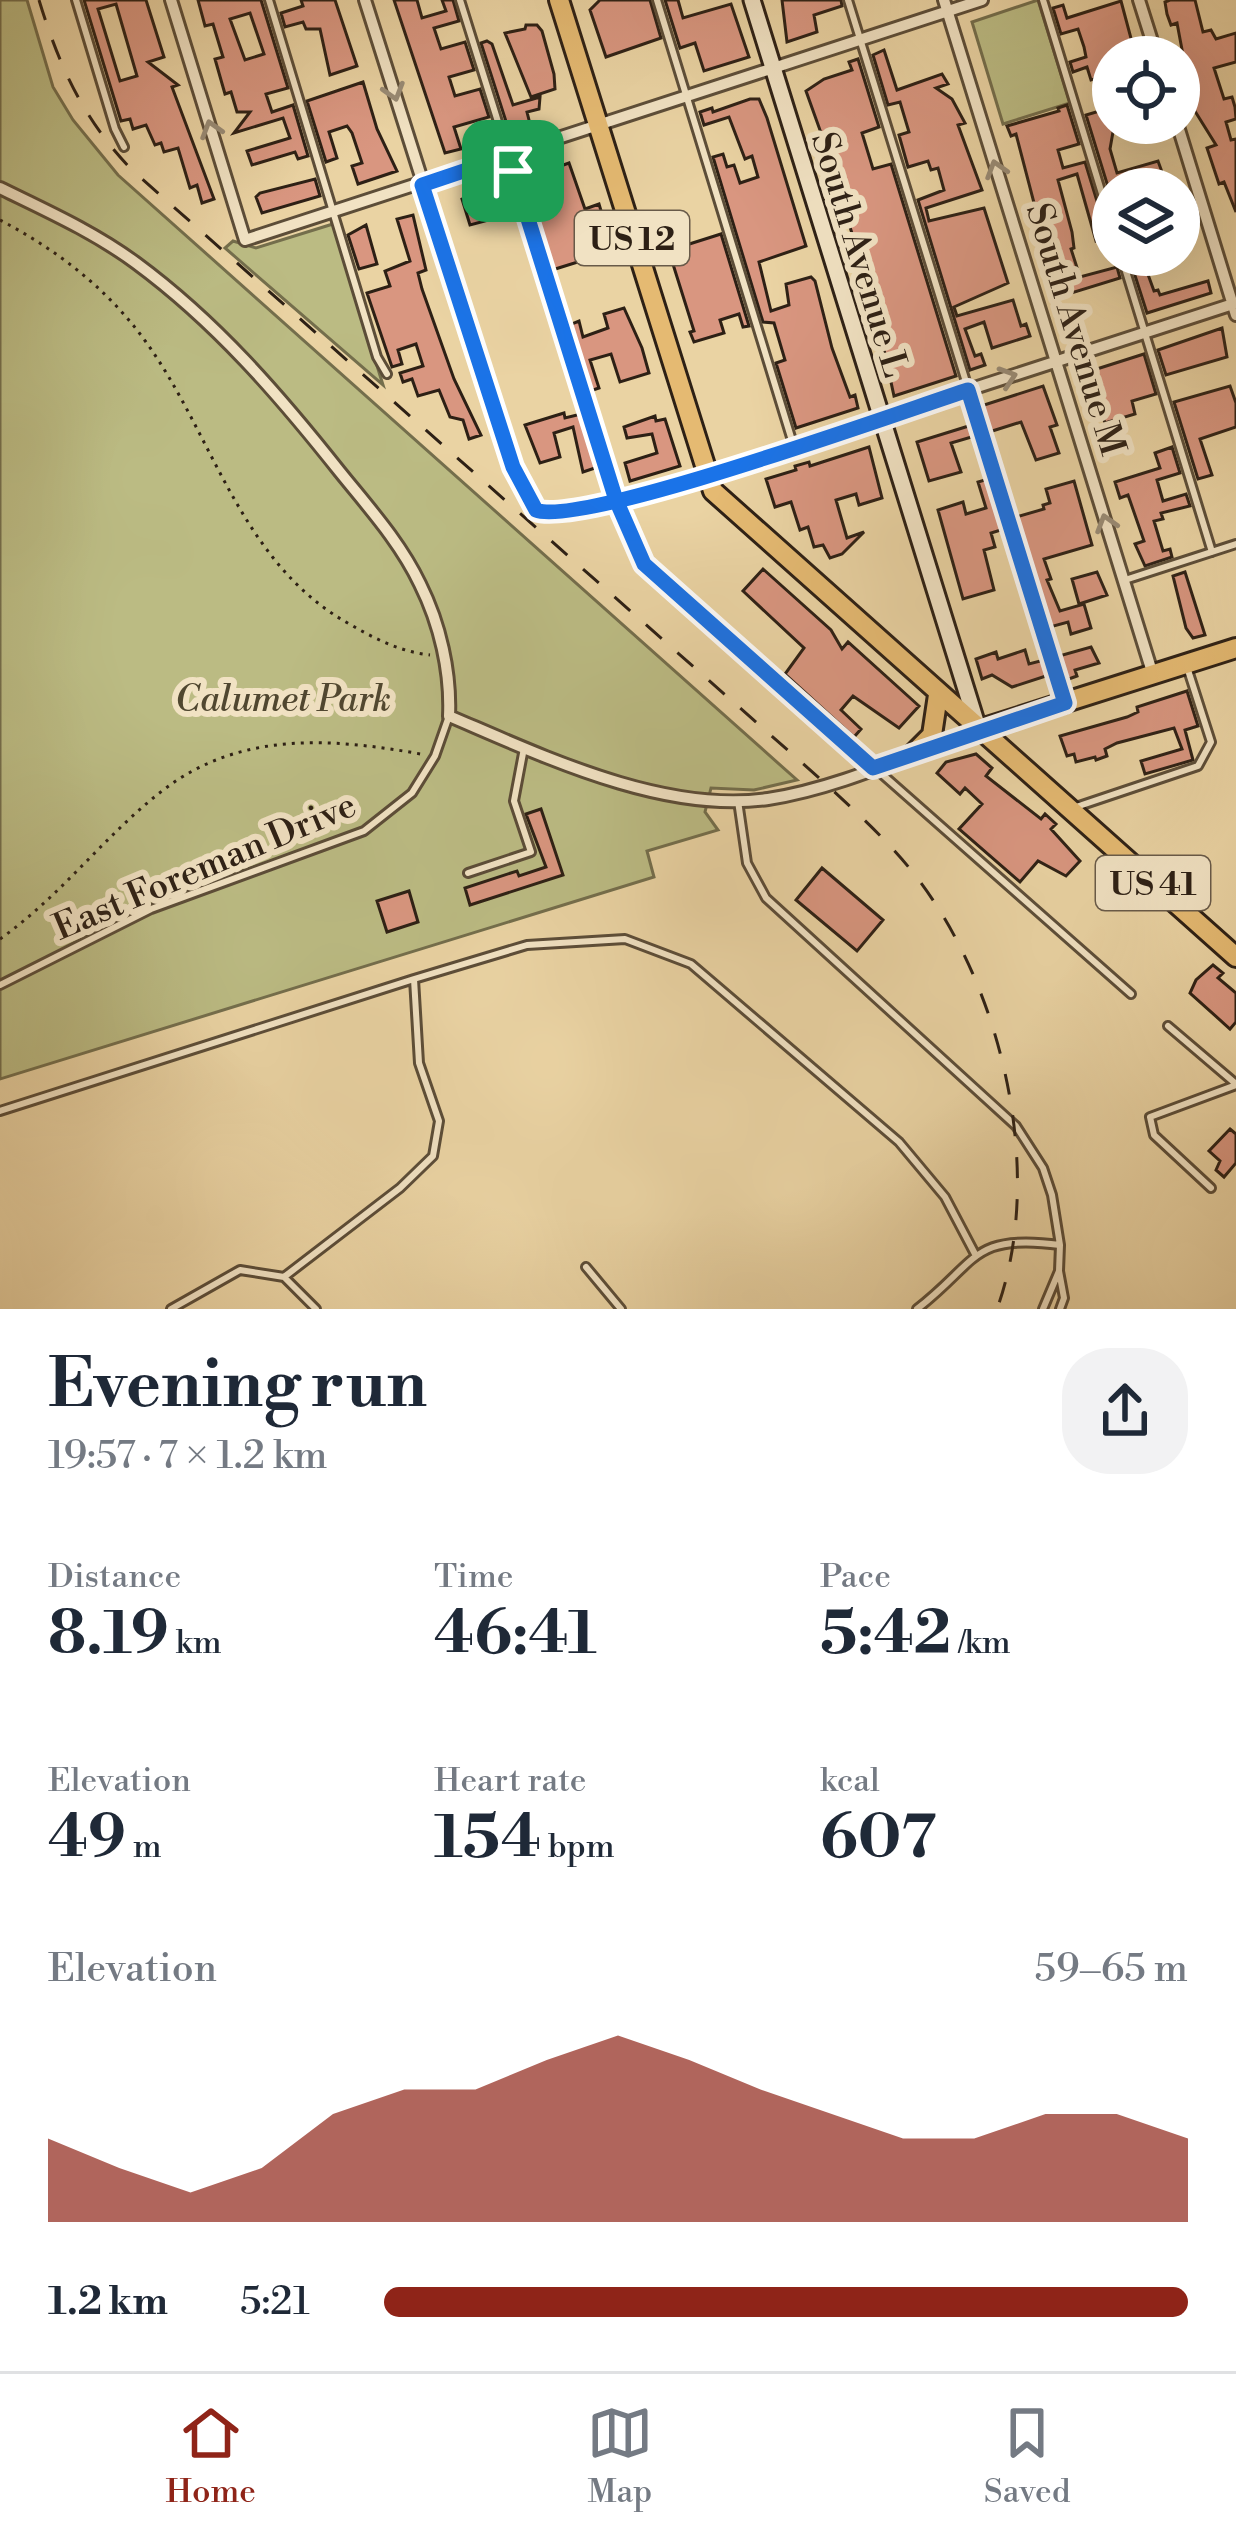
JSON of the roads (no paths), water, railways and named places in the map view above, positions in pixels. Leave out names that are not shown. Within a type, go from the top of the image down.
[{"type":"main road","name":"US 12","points":[[559,0],[706,476],[722,501],[979,730]]},
{"type":"main road","points":[[979,730],[1236,649]]},
{"type":"main road","points":[[914,753],[932,735],[938,694]]},
{"type":"main road","name":"US 41","points":[[979,730],[1233,947]]},
{"type":"street","points":[[171,0],[245,240],[861,40],[946,6],[982,0]]},
{"type":"street","points":[[365,0],[513,467],[529,503],[545,514],[706,476],[1144,333],[1235,308],[1184,144]]},
{"type":"street","name":"South Avenue L","points":[[752,0],[979,730]]},
{"type":"street","points":[[1139,0],[1150,36]]},
{"type":"street","name":"South Avenue M","points":[[946,6],[1153,675]]},
{"type":"street","points":[[0,188],[81,227],[135,262],[222,335],[288,407],[389,532],[423,588],[445,656],[449,716],[609,779],[738,801],[794,793],[979,730]]},
{"type":"lane","points":[[76,0],[124,147]]},
{"type":"lane","points":[[268,0],[377,357],[387,374]]},
{"type":"lane","points":[[460,0],[616,500],[644,564],[1131,994]]},
{"type":"lane","points":[[657,0],[794,447]]},
{"type":"lane","points":[[848,0],[1065,703]]},
{"type":"lane","points":[[1043,0],[1094,168]]},
{"type":"lane","points":[[1126,276],[1212,552]]},
{"type":"lane","points":[[1124,580],[1236,544]]},
{"type":"lane","points":[[1069,809],[1198,766],[1211,742],[1186,664]]},
{"type":"lane","name":"East Foreman Drive","points":[[0,985],[151,909],[364,831],[412,793],[435,756],[449,716]]},
{"type":"lane","points":[[468,873],[531,852],[514,801],[524,748]]},
{"type":"lane","points":[[738,801],[747,863],[766,898],[1026,1138],[1052,1196],[1064,1298],[1060,1309]]},
{"type":"lane","points":[[0,1111],[527,945],[625,939],[692,964],[899,1142],[945,1197],[975,1254]]},
{"type":"lane","points":[[284,1277],[400,1188],[433,1156],[439,1120],[419,1063],[414,979]]},
{"type":"lane","points":[[1168,1026],[1236,1085],[1150,1117],[1154,1136],[1210,1188]]},
{"type":"lane","points":[[917,1309],[975,1254],[1000,1242],[1060,1245]]},
{"type":"lane","points":[[586,1267],[621,1309]]},
{"type":"lane","points":[[171,1309],[240,1270],[284,1277],[316,1309]]},
{"type":"lane","points":[[1042,1309],[1059,1271]]},
{"type":"railway","points":[[39,0],[75,92],[133,171],[826,784],[921,883],[975,978],[1008,1088],[1017,1202],[1011,1257],[997,1309]]},
{"type":"park label","name":"Calumet Park","points":[[283,698]]}]
